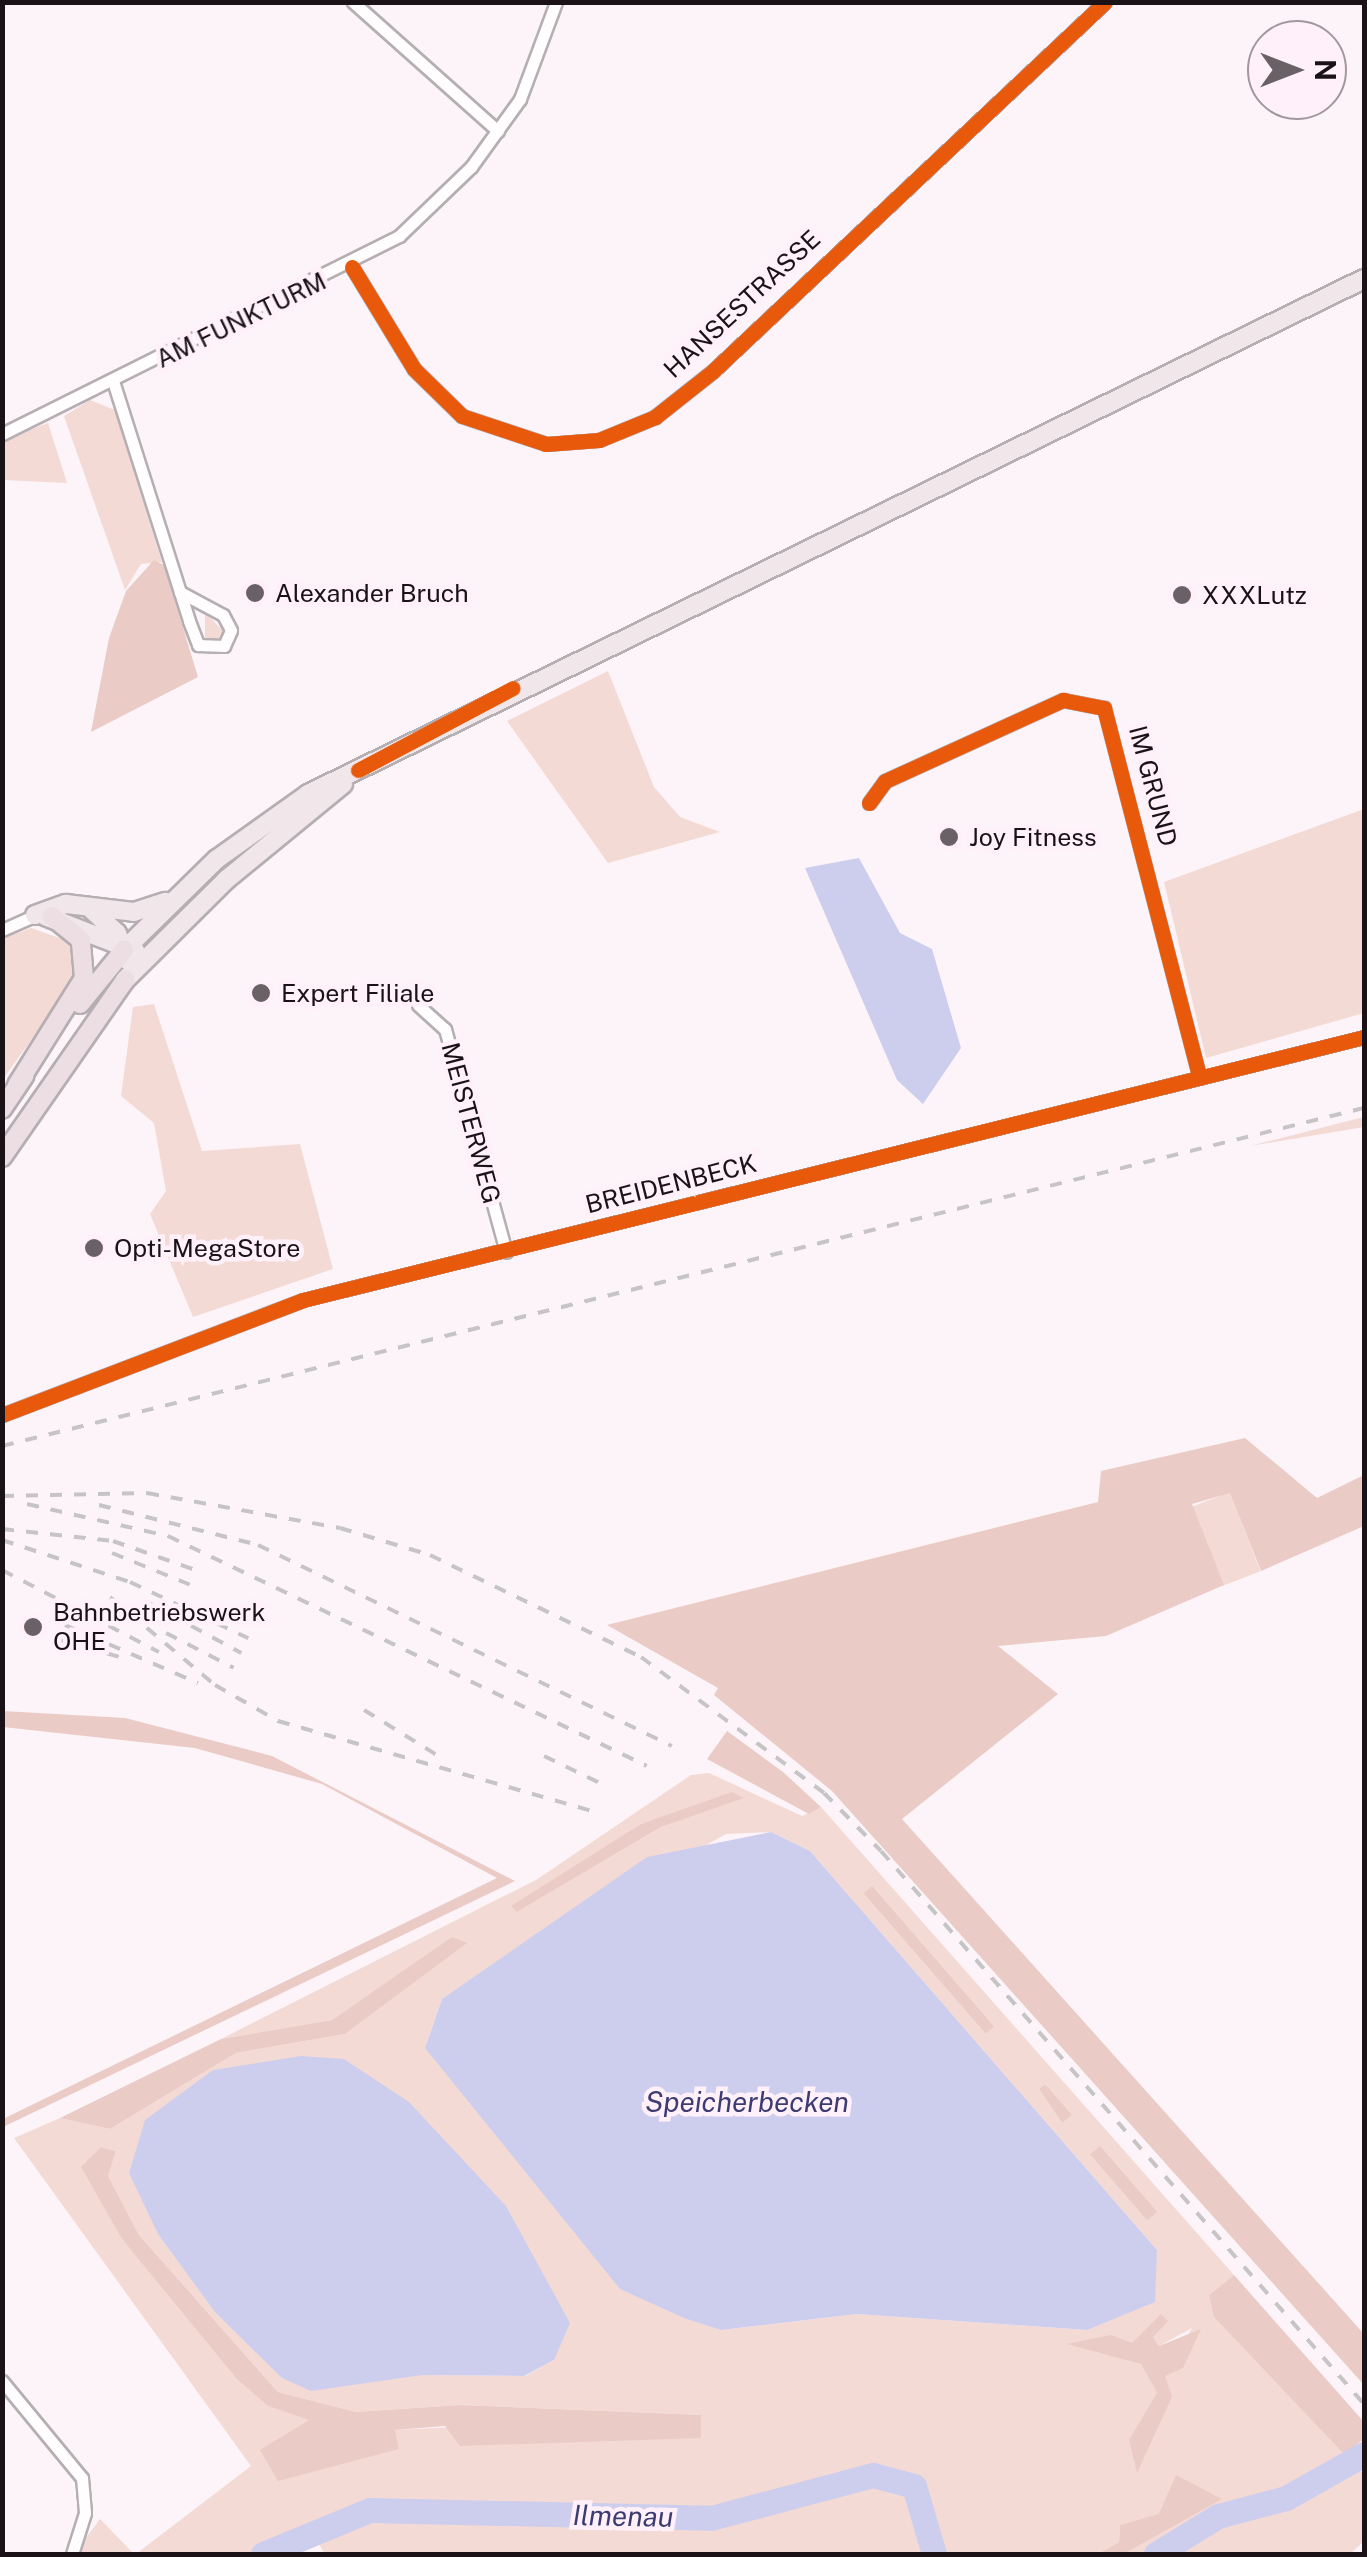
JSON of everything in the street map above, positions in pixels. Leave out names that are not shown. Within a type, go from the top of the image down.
[{"type":"highway","points":[[2,1108],[84,978],[83,946],[43,915]]},
{"type":"highway","points":[[17,1085],[124,950]]},
{"type":"highway","points":[[2,1158],[125,980]]},
{"type":"main road","points":[[124,950],[178,894],[273,816],[358,770],[1364,279]]},
{"type":"main road","points":[[125,980],[156,946],[358,770]]},
{"type":"main road","points":[[43,915],[66,904],[139,912],[178,894]]},
{"type":"main road","points":[[91,908],[124,950],[125,980]]},
{"type":"main road","points":[[43,915],[124,950],[156,946]]},
{"type":"street","points":[[352,2],[498,131]]},
{"type":"street","name":"AM FUNKTURM","points":[[2,434],[352,267],[441,198],[498,131],[538,66],[556,2]]},
{"type":"street","name":"HANSESTRASSE","points":[[352,267],[414,369],[462,416],[546,444],[600,440],[655,417],[712,371],[1105,2]]},
{"type":"street","points":[[113,381],[180,592],[198,646],[224,646],[232,630],[224,615],[180,592]]},
{"type":"street","name":"IM GRUND","points":[[869,803],[885,781],[1063,700],[1104,708],[1200,1078]]},
{"type":"street","points":[[2,930],[43,915]]},
{"type":"street","name":"MEISTERWEG","points":[[418,1005],[445,1029],[506,1252]]},
{"type":"street","name":"BREIDENBECK","points":[[2,1415],[285,1306],[1364,1037]]},
{"type":"street","points":[[2,2381],[82,2478],[86,2512],[72,2554]]},
{"type":"shaded area","points":[[90,400],[115,410],[162,562],[141,564],[125,590],[64,416]]},
{"type":"shaded area","points":[[48,423],[67,483],[3,480],[3,440]]},
{"type":"shaded area","points":[[154,560],[164,565],[198,677],[91,732],[109,638],[126,591]]},
{"type":"shaded area","points":[[205,612],[224,632],[216,644],[205,641]]},
{"type":"shaded area","points":[[608,671],[654,787],[680,817],[720,832],[608,863],[507,721]]},
{"type":"shaded area","points":[[1364,809],[1364,1013],[1206,1058],[1164,882]]},
{"type":"shaded area","points":[[31,928],[71,942],[73,982],[3,1079],[3,938]]},
{"type":"shaded area","points":[[154,1004],[202,1151],[300,1144],[333,1269],[193,1317],[150,1214],[166,1191],[154,1123],[121,1096],[133,1007]]},
{"type":"shaded area","points":[[1364,1117],[1364,1127],[1250,1146],[1336,1124]]},
{"type":"shaded area","points":[[1245,1438],[1317,1498],[1364,1475],[1364,1526],[1261,1571],[1230,1493],[1192,1504],[1224,1585],[1106,1636],[998,1646],[1058,1694],[902,1819],[1364,2334],[1364,2385],[832,1791],[714,1695],[718,1688],[607,1625],[1098,1502],[1101,1471]]},
{"type":"shaded area","points":[[1230,1492],[1260,1571],[1222,1586],[1192,1507]]},
{"type":"shaded area","points":[[3,1711],[125,1718],[272,1756],[515,1881],[3,2127],[3,2119],[497,1878],[322,1784],[195,1748],[3,1727]]},
{"type":"shaded area","points":[[727,1731],[783,1772],[821,1807],[809,1814],[707,1759]]},
{"type":"shaded area","points":[[709,1773],[802,1816],[821,1807],[1234,2275],[1209,2295],[1364,2475],[1364,2541],[1350,2554],[1124,2554],[1221,2499],[1120,2525],[1119,2542],[1098,2554],[325,2554],[317,2541],[296,2554],[136,2554],[251,2466],[14,2138],[60,2118],[110,2129],[236,2053],[345,2034],[466,1943],[452,1938],[332,2020],[221,2039],[536,1880],[691,1775]],"holes":[[[742,1798],[661,1827],[517,1912],[641,1824]],[[771,1832],[810,1851],[1157,2250],[1087,2330],[857,2314],[721,2330],[425,2048],[442,1999],[496,1963],[726,1834]],[[1045,2084],[1071,2115],[1062,2123],[1039,2089]],[[101,2147],[116,2151],[108,2176],[139,2235],[278,2392],[356,2412],[459,2405],[701,2415],[394,2430],[399,2448],[268,2406],[122,2239]],[[1192,2328],[1165,2375],[1132,2469],[1157,2393],[1141,2364],[1111,2349],[1153,2337],[1159,2346]],[[554,2360],[525,2376],[422,2375]]]},
{"type":"shaded area","points":[[732,1792],[744,1798],[661,1827],[517,1912],[511,1906],[641,1824]]},
{"type":"shaded area","points":[[872,1886],[994,2026],[986,2034],[864,1893]]},
{"type":"shaded area","points":[[452,1937],[467,1943],[345,2034],[236,2053],[110,2129],[60,2118],[221,2039],[332,2020]]},
{"type":"shaded area","points":[[1045,2084],[1072,2115],[1062,2123],[1039,2089]]},
{"type":"shaded area","points":[[1100,2146],[1157,2212],[1147,2220],[1090,2155]]},
{"type":"shaded area","points":[[101,2147],[116,2151],[108,2176],[139,2235],[278,2392],[356,2412],[459,2405],[701,2415],[701,2438],[460,2446],[445,2426],[395,2430],[399,2449],[278,2481],[260,2450],[309,2420],[268,2406],[237,2379],[122,2239],[81,2167]]},
{"type":"shaded area","points":[[1234,2275],[1364,2422],[1364,2439],[1344,2454],[1214,2317],[1209,2295]]},
{"type":"shaded area","points":[[1161,2314],[1168,2321],[1153,2337],[1159,2346],[1201,2329],[1183,2368],[1165,2376],[1172,2397],[1137,2473],[1129,2440],[1157,2393],[1141,2364],[1067,2344],[1111,2335],[1132,2343]]},
{"type":"shaded area","points":[[1176,2475],[1222,2499],[1124,2554],[1098,2554],[1119,2542],[1120,2525],[1159,2514]]},
{"type":"shaded area","points":[[100,2519],[134,2554],[74,2554]]},
{"type":"water","points":[[859,858],[900,933],[932,949],[961,1048],[923,1104],[897,1080],[805,868]]},
{"type":"water","name":"Speicherbecken","points":[[771,1832],[810,1851],[1157,2250],[1155,2302],[1087,2330],[857,2314],[721,2330],[684,2318],[620,2289],[425,2048],[442,1999],[647,1857]]},
{"type":"water","points":[[301,2056],[344,2059],[409,2102],[506,2206],[570,2323],[554,2360],[524,2376],[422,2375],[311,2391],[282,2378],[215,2312],[158,2234],[129,2173],[145,2120],[213,2070]]},
{"type":"waterway","name":"Ilmenau","points":[[1156,2554],[1218,2516],[1286,2498],[1364,2454]]},
{"type":"waterway","name":"Ilmenau","points":[[263,2554],[370,2510],[711,2518],[873,2475],[914,2486],[934,2554]]},
{"type":"railway","points":[[2,1446],[1364,1108]]},
{"type":"railway","points":[[2,1496],[147,1493],[340,1528],[430,1555],[641,1657],[824,1793],[881,1851],[1364,2404]]},
{"type":"railway","points":[[27,1504],[168,1536],[647,1766]]},
{"type":"railway","points":[[99,1505],[258,1545],[672,1746]]},
{"type":"railway","points":[[2,1529],[113,1541],[198,1571]]},
{"type":"railway","points":[[2,1540],[130,1582],[248,1638]]},
{"type":"railway","points":[[112,1553],[191,1585]]},
{"type":"railway","points":[[2,1570],[159,1652]]},
{"type":"railway","points":[[110,1597],[215,1685],[278,1721],[591,1811]]},
{"type":"railway","points":[[149,1603],[241,1653]]},
{"type":"railway","points":[[65,1625],[198,1683]]},
{"type":"railway","points":[[166,1633],[234,1668]]},
{"type":"railway","points":[[61,1640],[123,1658]]},
{"type":"railway","points":[[364,1710],[445,1760]]},
{"type":"railway","points":[[544,1756],[608,1787]]},
{"type":"cycle path","points":[[352,267],[414,369],[462,416],[546,444],[599,440],[655,417],[713,371],[1105,2]]},
{"type":"cycle path","points":[[358,770],[513,688]]},
{"type":"cycle path","points":[[869,803],[885,781],[1063,700],[1104,708],[1200,1078]]},
{"type":"cycle path","points":[[2,1415],[303,1300],[1364,1037]]},
{"type":"place","name":"Alexander Bruch","points":[[255,593]]},
{"type":"place","name":"XXXLutz","points":[[1182,595]]},
{"type":"place","name":"Joy Fitness","points":[[949,837]]},
{"type":"place","name":"Expert Filiale","points":[[261,993]]},
{"type":"place","name":"Opti-MegaStore","points":[[94,1248]]},
{"type":"place","name":"Bahnbetriebswerk OHE","points":[[33,1627]]}]
